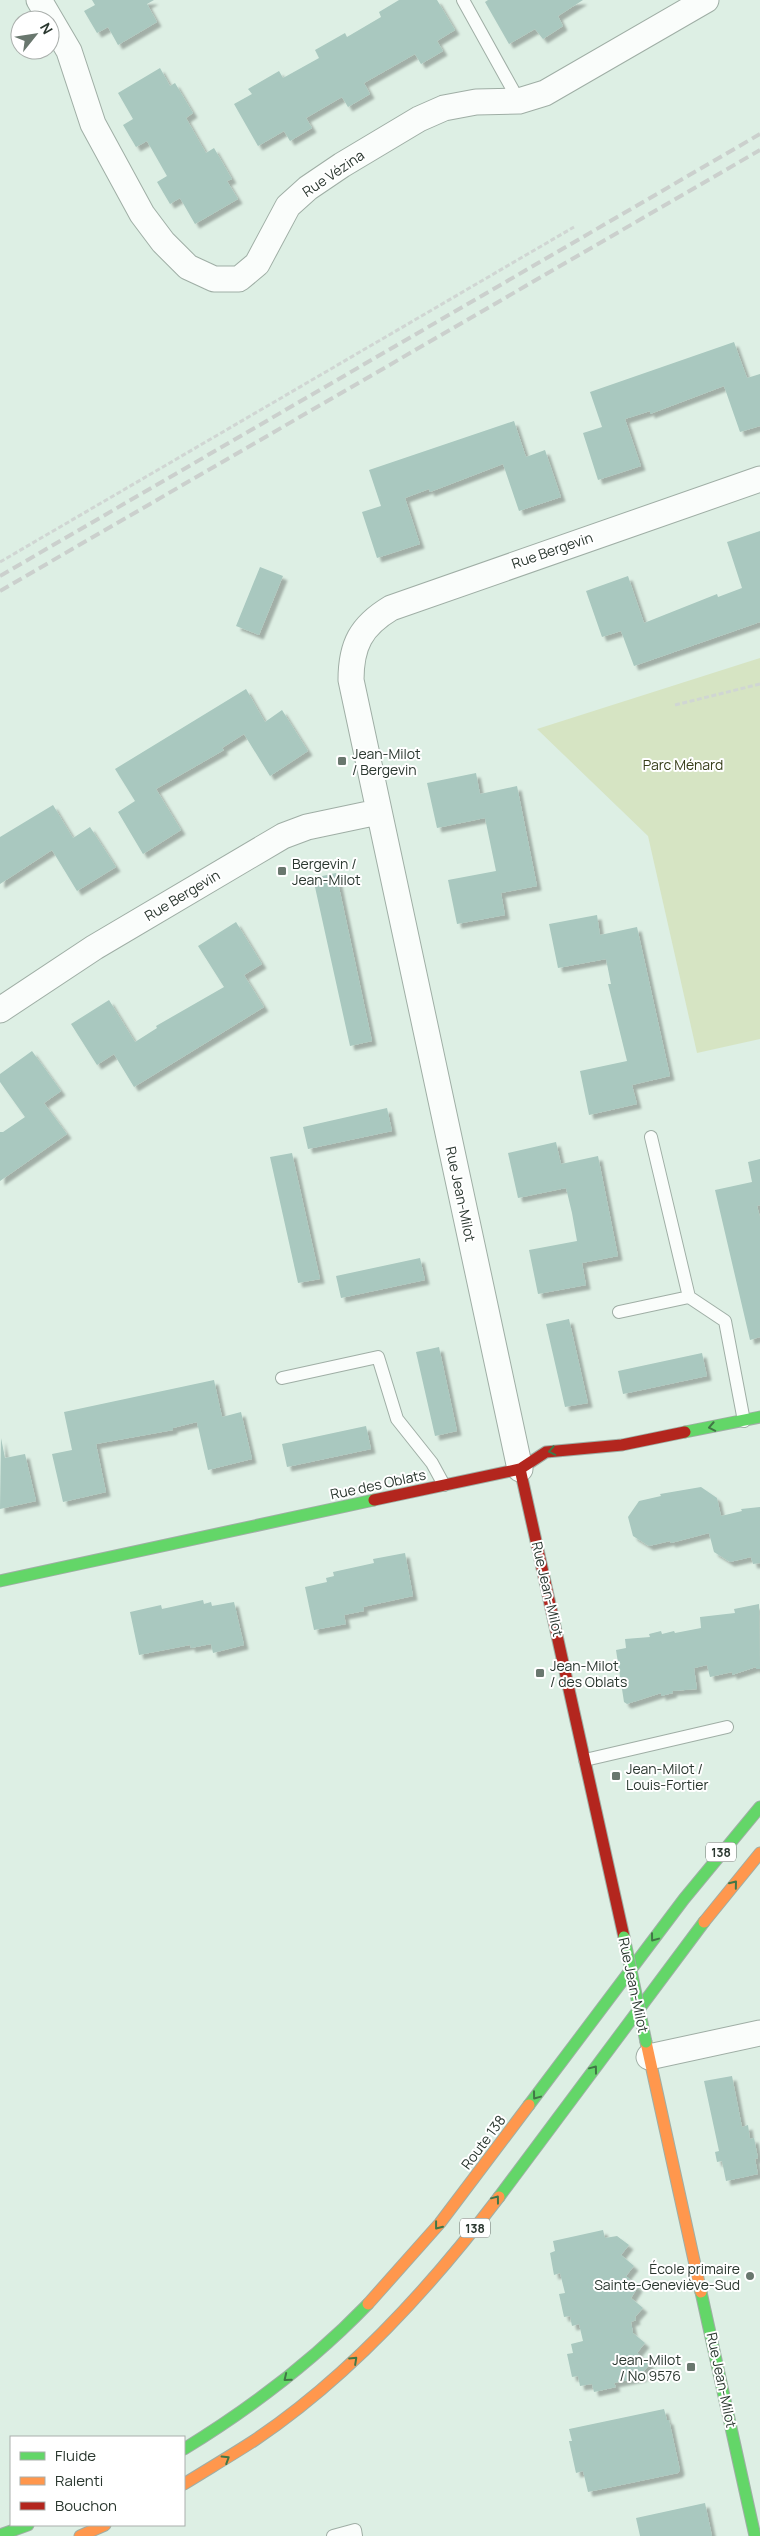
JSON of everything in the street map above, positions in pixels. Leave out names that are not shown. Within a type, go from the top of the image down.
[{"type":"main road","name":"Rue des Oblats","points":[[0,1581],[520,1469],[546,1452],[622,1445],[760,1417]]},
{"type":"main road","name":"Rue Jean-Milot","points":[[520,1469],[755,2536]]},
{"type":"main road","name":"Route 138","points":[[185,2448],[284,2380],[347,2325],[400,2270],[446,2216],[684,1899],[760,1807]]},
{"type":"main road","name":"138","points":[[185,2483],[256,2439],[312,2396],[344,2369],[418,2296],[476,2227],[700,1928],[760,1853]]},
{"type":"main road","points":[[0,2535],[25,2526]]},
{"type":"main road","points":[[80,2536],[103,2526]]},
{"type":"street","name":"Rue Vézina","points":[[39,0],[69,51],[93,124],[142,214],[163,242],[188,267],[214,279],[239,279],[257,264],[288,206],[308,188],[419,118],[452,107],[476,102],[519,101],[545,93],[588,70],[706,0]]},
{"type":"street","name":"Rue Bergevin","points":[[356,642],[365,628],[376,617],[391,608],[760,479]]},
{"type":"street","name":"Rue Jean-Milot","points":[[356,642],[352,654],[351,680],[520,1469]]},
{"type":"street","name":"Rue Bergevin","points":[[0,1010],[87,952],[283,836],[307,827],[378,812]]},
{"type":"street","points":[[648,2050],[760,2033]]},
{"type":"lane","points":[[462,0],[519,101]]},
{"type":"lane","points":[[651,1137],[689,1297],[725,1321],[744,1421]]},
{"type":"lane","points":[[619,1312],[689,1297]]},
{"type":"lane","points":[[282,1378],[378,1357],[397,1419],[432,1463],[444,1485]]},
{"type":"lane","points":[[585,1760],[727,1727]]},
{"type":"lane","points":[[333,2536],[355,2530],[356,2536]]},
{"type":"path","points":[[0,562],[574,228]]},
{"type":"path","points":[[675,705],[760,684]]},
{"type":"green space","name":"Parc Ménard","points":[[760,658],[760,1039],[697,1053],[648,836],[537,729]]},
{"type":"building","points":[[92,0],[154,0],[147,4],[157,22],[118,45],[108,27],[97,33],[84,11],[95,5]]},
{"type":"building","points":[[399,0],[437,0],[455,30],[437,41],[443,51],[421,64],[415,54],[364,83],[370,94],[348,107],[342,97],[306,118],[312,128],[290,141],[284,131],[258,146],[234,104],[252,94],[248,89],[279,71],[283,78],[319,58],[315,50],[345,33],[347,37],[381,17],[379,12]]},
{"type":"building","points":[[488,0],[583,0],[558,16],[563,26],[543,39],[535,29],[509,44],[485,2]]},
{"type":"building","points":[[160,68],[170,86],[175,83],[193,113],[186,118],[206,153],[214,148],[232,179],[227,181],[238,199],[195,224],[180,198],[170,204],[157,182],[167,176],[147,141],[136,147],[123,125],[133,119],[118,93]]},
{"type":"building","points":[[734,342],[747,378],[760,374],[760,426],[740,432],[724,386],[650,414],[650,411],[625,419],[641,466],[598,480],[583,433],[602,427],[590,392]]},
{"type":"building","points":[[514,421],[526,457],[545,450],[561,497],[519,511],[503,464],[430,492],[429,489],[405,498],[420,544],[377,558],[362,512],[381,506],[369,470]]},
{"type":"building","points":[[760,531],[760,622],[634,666],[621,631],[602,637],[586,591],[628,576],[644,623],[717,594],[718,597],[742,588],[727,542]]},
{"type":"building","points":[[260,567],[283,576],[259,635],[236,626]]},
{"type":"building","points":[[246,689],[265,722],[282,710],[308,751],[270,776],[244,734],[222,748],[224,750],[156,789],[181,830],[143,854],[118,812],[135,801],[115,769]]},
{"type":"building","points":[[476,773],[480,794],[517,786],[537,886],[501,893],[505,915],[457,924],[448,880],[496,871],[485,818],[437,828],[427,783]]},
{"type":"building","points":[[53,805],[73,838],[90,827],[116,867],[77,891],[52,850],[0,884],[0,837]]},
{"type":"building","points":[[336,873],[372,1041],[350,1046],[313,878]]},
{"type":"building","points":[[597,915],[600,935],[637,927],[670,1076],[632,1085],[637,1104],[589,1115],[580,1071],[627,1061],[608,984],[611,984],[606,959],[558,968],[549,924]]},
{"type":"building","points":[[236,922],[262,964],[244,975],[264,1007],[134,1087],[114,1054],[97,1065],[71,1024],[109,1000],[135,1042],[157,1028],[156,1026],[224,987],[198,946]]},
{"type":"building","points":[[32,1051],[61,1091],[44,1103],[67,1134],[0,1181],[0,1132],[3,1132],[25,1117],[0,1082],[0,1074]]},
{"type":"building","points":[[387,1108],[392,1131],[308,1149],[303,1127]]},
{"type":"building","points":[[556,1142],[561,1164],[598,1156],[618,1256],[582,1263],[586,1285],[538,1294],[529,1250],[577,1241],[572,1213],[566,1188],[518,1198],[508,1153]]},
{"type":"building","points":[[292,1153],[320,1279],[298,1283],[270,1157]]},
{"type":"building","points":[[760,1159],[760,1205],[757,1206],[760,1217],[760,1337],[750,1340],[715,1190],[752,1182],[748,1162]]},
{"type":"building","points":[[420,1258],[425,1280],[341,1298],[336,1276]]},
{"type":"building","points":[[569,1319],[588,1403],[565,1407],[546,1324]]},
{"type":"building","points":[[439,1347],[457,1431],[435,1436],[416,1352]]},
{"type":"building","points":[[702,1353],[707,1376],[623,1394],[618,1371]]},
{"type":"building","points":[[214,1380],[222,1417],[241,1412],[252,1459],[208,1470],[197,1422],[173,1428],[173,1430],[96,1444],[106,1492],[63,1502],[52,1454],[72,1450],[64,1412]]},
{"type":"building","points":[[366,1426],[371,1449],[287,1467],[282,1444]]},
{"type":"building","points":[[1,1438],[5,1458],[25,1454],[36,1501],[0,1509]]},
{"type":"building","points":[[701,1487],[717,1498],[721,1516],[742,1511],[741,1509],[760,1507],[760,1563],[753,1564],[751,1557],[730,1562],[714,1552],[709,1533],[671,1543],[670,1541],[649,1546],[633,1536],[628,1517],[639,1501],[661,1496],[660,1494]]},
{"type":"building","points":[[405,1553],[413,1596],[363,1607],[364,1611],[344,1615],[346,1624],[314,1630],[305,1587],[327,1582],[326,1578],[334,1576],[333,1572],[374,1563],[373,1559]]},
{"type":"building","points":[[203,1600],[204,1604],[211,1602],[212,1606],[234,1602],[244,1645],[213,1653],[211,1644],[191,1648],[190,1645],[139,1655],[130,1612],[161,1605],[162,1609]]},
{"type":"building","points":[[759,1604],[760,1669],[756,1669],[756,1667],[732,1675],[732,1672],[710,1677],[707,1665],[694,1668],[697,1689],[672,1691],[673,1693],[661,1696],[661,1693],[627,1704],[624,1702],[616,1650],[626,1648],[625,1639],[650,1637],[649,1634],[661,1631],[662,1634],[701,1628],[700,1617],[735,1613],[734,1609]]},
{"type":"building","points":[[732,2076],[742,2127],[748,2125],[750,2139],[754,2138],[758,2158],[755,2159],[758,2174],[726,2181],[722,2161],[717,2162],[715,2152],[719,2151],[704,2081]]},
{"type":"building","points":[[603,2230],[605,2238],[617,2236],[629,2245],[621,2255],[634,2266],[626,2276],[638,2287],[631,2298],[643,2308],[635,2317],[636,2320],[631,2322],[633,2333],[645,2343],[637,2353],[650,2364],[642,2373],[643,2377],[614,2383],[616,2387],[594,2392],[592,2384],[580,2386],[578,2376],[572,2377],[567,2354],[573,2353],[571,2344],[583,2341],[579,2324],[572,2326],[570,2316],[564,2317],[559,2294],[565,2293],[560,2273],[554,2275],[550,2253],[555,2251],[553,2241]]},
{"type":"building","points":[[664,2409],[667,2420],[669,2420],[680,2470],[678,2473],[588,2492],[583,2471],[576,2473],[569,2441],[572,2441],[569,2429]]},
{"type":"building","points":[[705,2503],[712,2536],[640,2536],[636,2518]]},
{"type":"railway","points":[[0,576],[760,134]]},
{"type":"railway","points":[[0,591],[760,150]]},
{"type":"traffic: fast","points":[[685,1432],[760,1417]]},
{"type":"traffic: fast","points":[[0,1581],[374,1500]]},
{"type":"traffic: fast","points":[[529,2105],[684,1899],[760,1807]]},
{"type":"traffic: fast","points":[[499,2197],[704,1922]]},
{"type":"traffic: fast","points":[[624,1937],[646,2042]]},
{"type":"traffic: fast","points":[[701,2292],[755,2536]]},
{"type":"traffic: fast","points":[[185,2448],[281,2382],[325,2345],[368,2304]]},
{"type":"traffic: fast","points":[[0,2535],[25,2526]]},
{"type":"traffic: slow","points":[[704,1922],[760,1853]]},
{"type":"traffic: slow","points":[[646,2042],[701,2292]]},
{"type":"traffic: slow","points":[[368,2304],[440,2223],[529,2105]]},
{"type":"traffic: slow","points":[[185,2483],[255,2440],[290,2415],[356,2359],[417,2297],[499,2197]]},
{"type":"traffic: slow","points":[[80,2536],[103,2526]]},
{"type":"traffic: jam","points":[[374,1500],[520,1469],[546,1452],[622,1445],[685,1432]]},
{"type":"traffic: jam","points":[[520,1469],[624,1937]]},
{"type":"place","name":"Jean-Milot / Bergevin","points":[[342,761]]},
{"type":"place","name":"Bergevin / Jean-Milot","points":[[282,871]]},
{"type":"place","name":"Jean-Milot / des Oblats","points":[[540,1673]]},
{"type":"place","name":"Jean-Milot / Louis-Fortier","points":[[616,1776]]},
{"type":"place","name":"École primaire Sainte-Geneviève-Sud","points":[[750,2276]]},
{"type":"place","name":"Jean-Milot / No 9576","points":[[691,2367]]}]
